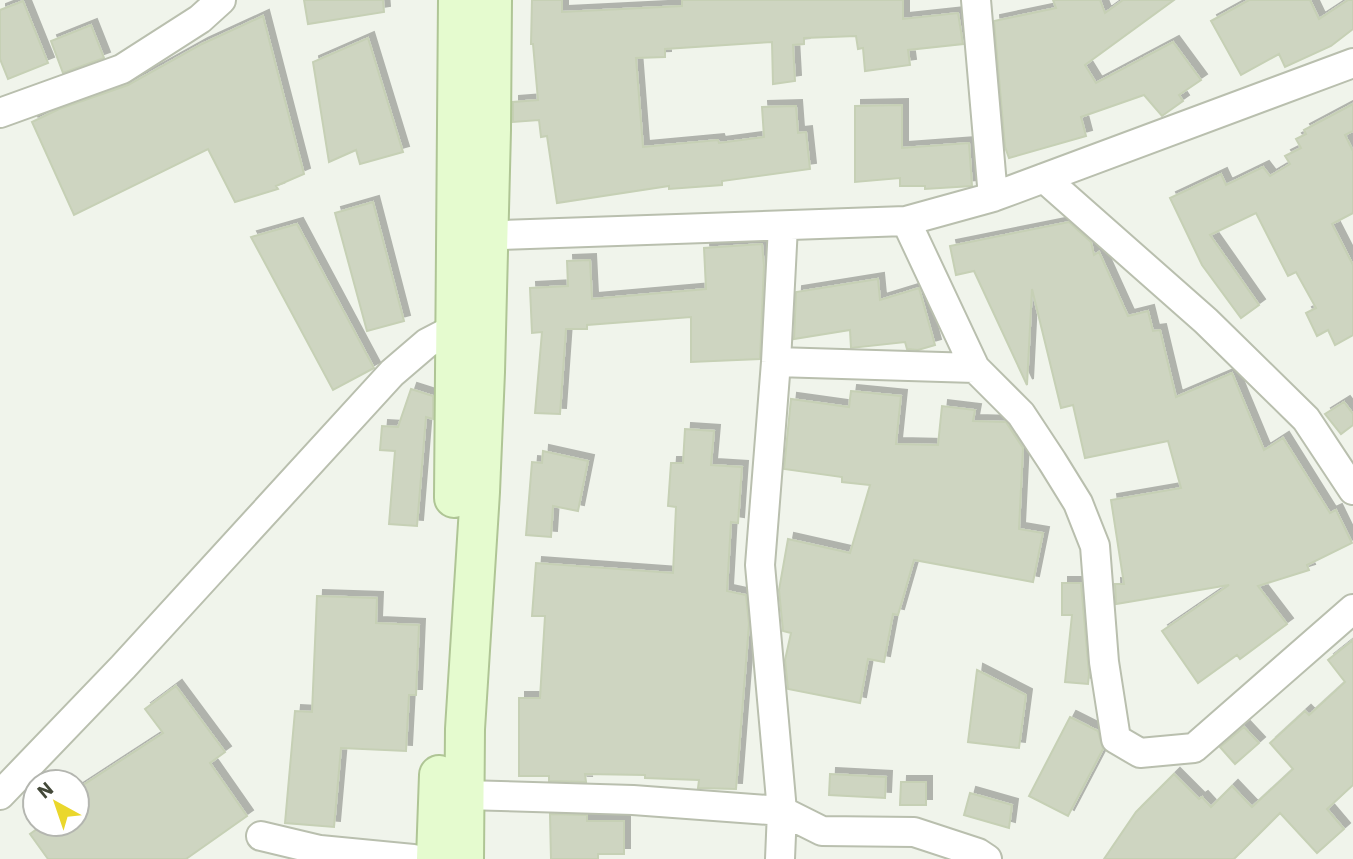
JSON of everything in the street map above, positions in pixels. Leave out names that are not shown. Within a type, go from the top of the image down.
[{"type":"main road","points":[[458,0],[473,236],[480,492],[471,622],[464,859]]},
{"type":"main road","points":[[436,859],[454,500],[454,329],[473,236],[492,0]]},
{"type":"street","points":[[0,113],[122,69],[200,19],[221,0]]},
{"type":"street","points":[[976,0],[993,197]]},
{"type":"street","points":[[473,236],[906,221],[993,197],[1352,64]]},
{"type":"street","points":[[1044,178],[1206,321],[1306,419],[1353,490]]},
{"type":"street","points":[[906,221],[975,368],[1021,414],[1078,503],[1095,546],[1104,662],[1116,739],[1140,753],[1194,748],[1353,609]]},
{"type":"street","points":[[780,859],[782,811],[760,565],[776,362],[783,226]]},
{"type":"street","points":[[0,795],[123,667],[392,373],[426,343],[454,329]]},
{"type":"street","points":[[776,362],[975,368]]},
{"type":"street","points":[[464,795],[632,800],[782,811],[822,831],[914,832],[978,853],[987,859]]},
{"type":"street","points":[[261,836],[320,850],[413,859]]},
{"type":"building","points":[[304,0],[383,0],[384,12],[308,24]]},
{"type":"building","points":[[532,0],[562,0],[562,12],[682,6],[682,0],[903,0],[903,19],[958,13],[963,44],[908,50],[910,65],[865,71],[863,48],[858,49],[856,36],[804,38],[804,44],[793,45],[795,81],[773,84],[772,42],[665,49],[665,57],[636,58],[643,147],[718,140],[719,143],[764,137],[762,107],[796,106],[798,133],[806,132],[810,169],[722,181],[722,185],[669,189],[669,186],[557,203],[547,136],[541,137],[539,120],[513,122],[513,102],[538,100],[531,44]]},
{"type":"building","points":[[1053,0],[1100,0],[1105,13],[1123,0],[1174,0],[1085,65],[1096,83],[1173,42],[1201,80],[1179,95],[1183,101],[1162,116],[1144,95],[1081,117],[1086,136],[1009,158],[1005,147],[994,21],[1056,8]]},
{"type":"building","points":[[1249,0],[1310,0],[1319,19],[1348,0],[1353,0],[1353,29],[1331,46],[1285,67],[1279,54],[1241,75],[1211,21]]},
{"type":"building","points":[[23,1],[48,63],[8,79],[0,59],[0,10]]},
{"type":"building","points":[[263,16],[304,174],[276,186],[278,189],[235,202],[208,149],[74,215],[32,122],[59,109],[128,85],[202,44]]},
{"type":"building","points":[[91,25],[104,58],[63,73],[51,41]]},
{"type":"building","points":[[368,38],[403,152],[360,164],[356,150],[329,162],[313,62]]},
{"type":"building","points":[[1353,104],[1353,131],[1345,135],[1353,151],[1353,213],[1332,224],[1353,265],[1353,335],[1335,345],[1328,330],[1317,336],[1306,313],[1316,308],[1296,272],[1288,276],[1256,213],[1210,235],[1259,305],[1241,318],[1202,265],[1170,198],[1221,174],[1226,185],[1263,167],[1270,176],[1290,164],[1285,156],[1301,148],[1296,139],[1306,134],[1304,130]]},
{"type":"building","points":[[902,105],[902,148],[969,143],[972,186],[925,189],[925,186],[900,186],[900,178],[855,182],[855,106]]},
{"type":"building","points":[[373,202],[404,321],[367,331],[335,213]]},
{"type":"building","points":[[1069,222],[1091,242],[1094,255],[1099,252],[1128,316],[1148,311],[1153,331],[1160,330],[1176,397],[1232,373],[1264,450],[1283,438],[1330,513],[1336,510],[1352,543],[1307,565],[1309,570],[1258,586],[1287,624],[1240,659],[1237,655],[1198,683],[1162,631],[1229,585],[1116,604],[1115,584],[1124,584],[1111,500],[1181,488],[1168,441],[1085,458],[1073,405],[1061,408],[1032,289],[1027,385],[974,271],[956,275],[950,246]]},
{"type":"building","points":[[297,224],[374,368],[333,390],[251,237]]},
{"type":"building","points":[[762,244],[764,266],[760,359],[691,362],[691,317],[566,329],[560,414],[535,413],[542,332],[532,333],[530,288],[568,286],[567,261],[590,260],[592,299],[706,289],[704,248]]},
{"type":"building","points":[[878,279],[880,300],[919,288],[935,345],[918,350],[907,349],[905,342],[851,348],[850,330],[794,339],[796,292]]},
{"type":"building","points":[[411,389],[433,396],[433,419],[426,417],[417,526],[389,524],[395,451],[380,450],[382,426],[398,427]]},
{"type":"building","points":[[851,391],[901,396],[896,444],[938,445],[942,406],[975,410],[973,421],[1006,422],[1023,448],[1019,529],[1043,533],[1033,582],[914,560],[898,615],[893,614],[884,662],[868,659],[860,703],[788,689],[785,660],[791,633],[783,631],[779,590],[788,539],[850,553],[870,485],[842,482],[842,477],[784,469],[791,399],[849,407]]},
{"type":"building","points":[[1344,402],[1353,414],[1353,425],[1341,434],[1325,414]]},
{"type":"building","points":[[685,429],[714,431],[711,465],[742,467],[738,523],[731,522],[727,591],[746,595],[749,624],[736,789],[698,788],[699,780],[645,778],[645,775],[585,774],[586,782],[549,781],[549,776],[519,776],[519,698],[540,698],[545,616],[532,616],[536,563],[673,573],[676,507],[668,506],[671,463],[683,463]]},
{"type":"building","points":[[543,451],[588,461],[578,511],[553,506],[551,537],[526,535],[532,462],[542,463]]},
{"type":"building","points":[[1062,583],[1081,583],[1088,684],[1065,682],[1072,615],[1062,615]]},
{"type":"building","points":[[317,596],[377,598],[376,623],[419,625],[416,695],[409,695],[406,751],[341,748],[334,827],[285,823],[295,711],[312,712]]},
{"type":"building","points":[[1353,640],[1353,785],[1327,809],[1344,829],[1317,853],[1280,813],[1234,859],[1104,859],[1136,812],[1174,774],[1211,807],[1232,786],[1252,807],[1293,769],[1270,743],[1305,711],[1309,715],[1345,682],[1328,660]]},
{"type":"building","points":[[977,670],[1026,695],[1019,748],[968,742]]},
{"type":"building","points":[[176,686],[225,752],[210,763],[247,816],[186,859],[48,859],[33,838],[91,838],[91,780],[163,733],[145,709]]},
{"type":"building","points":[[1070,717],[1098,731],[1103,749],[1068,816],[1029,796]]},
{"type":"building","points":[[1244,727],[1259,743],[1235,764],[1220,747]]},
{"type":"building","points":[[830,774],[886,777],[885,798],[829,795]]},
{"type":"building","points":[[901,782],[926,782],[926,805],[900,805]]},
{"type":"building","points":[[970,793],[1012,805],[1009,828],[964,815]]},
{"type":"building","points":[[550,814],[587,815],[587,821],[624,821],[624,854],[598,854],[598,859],[551,859]]}]
